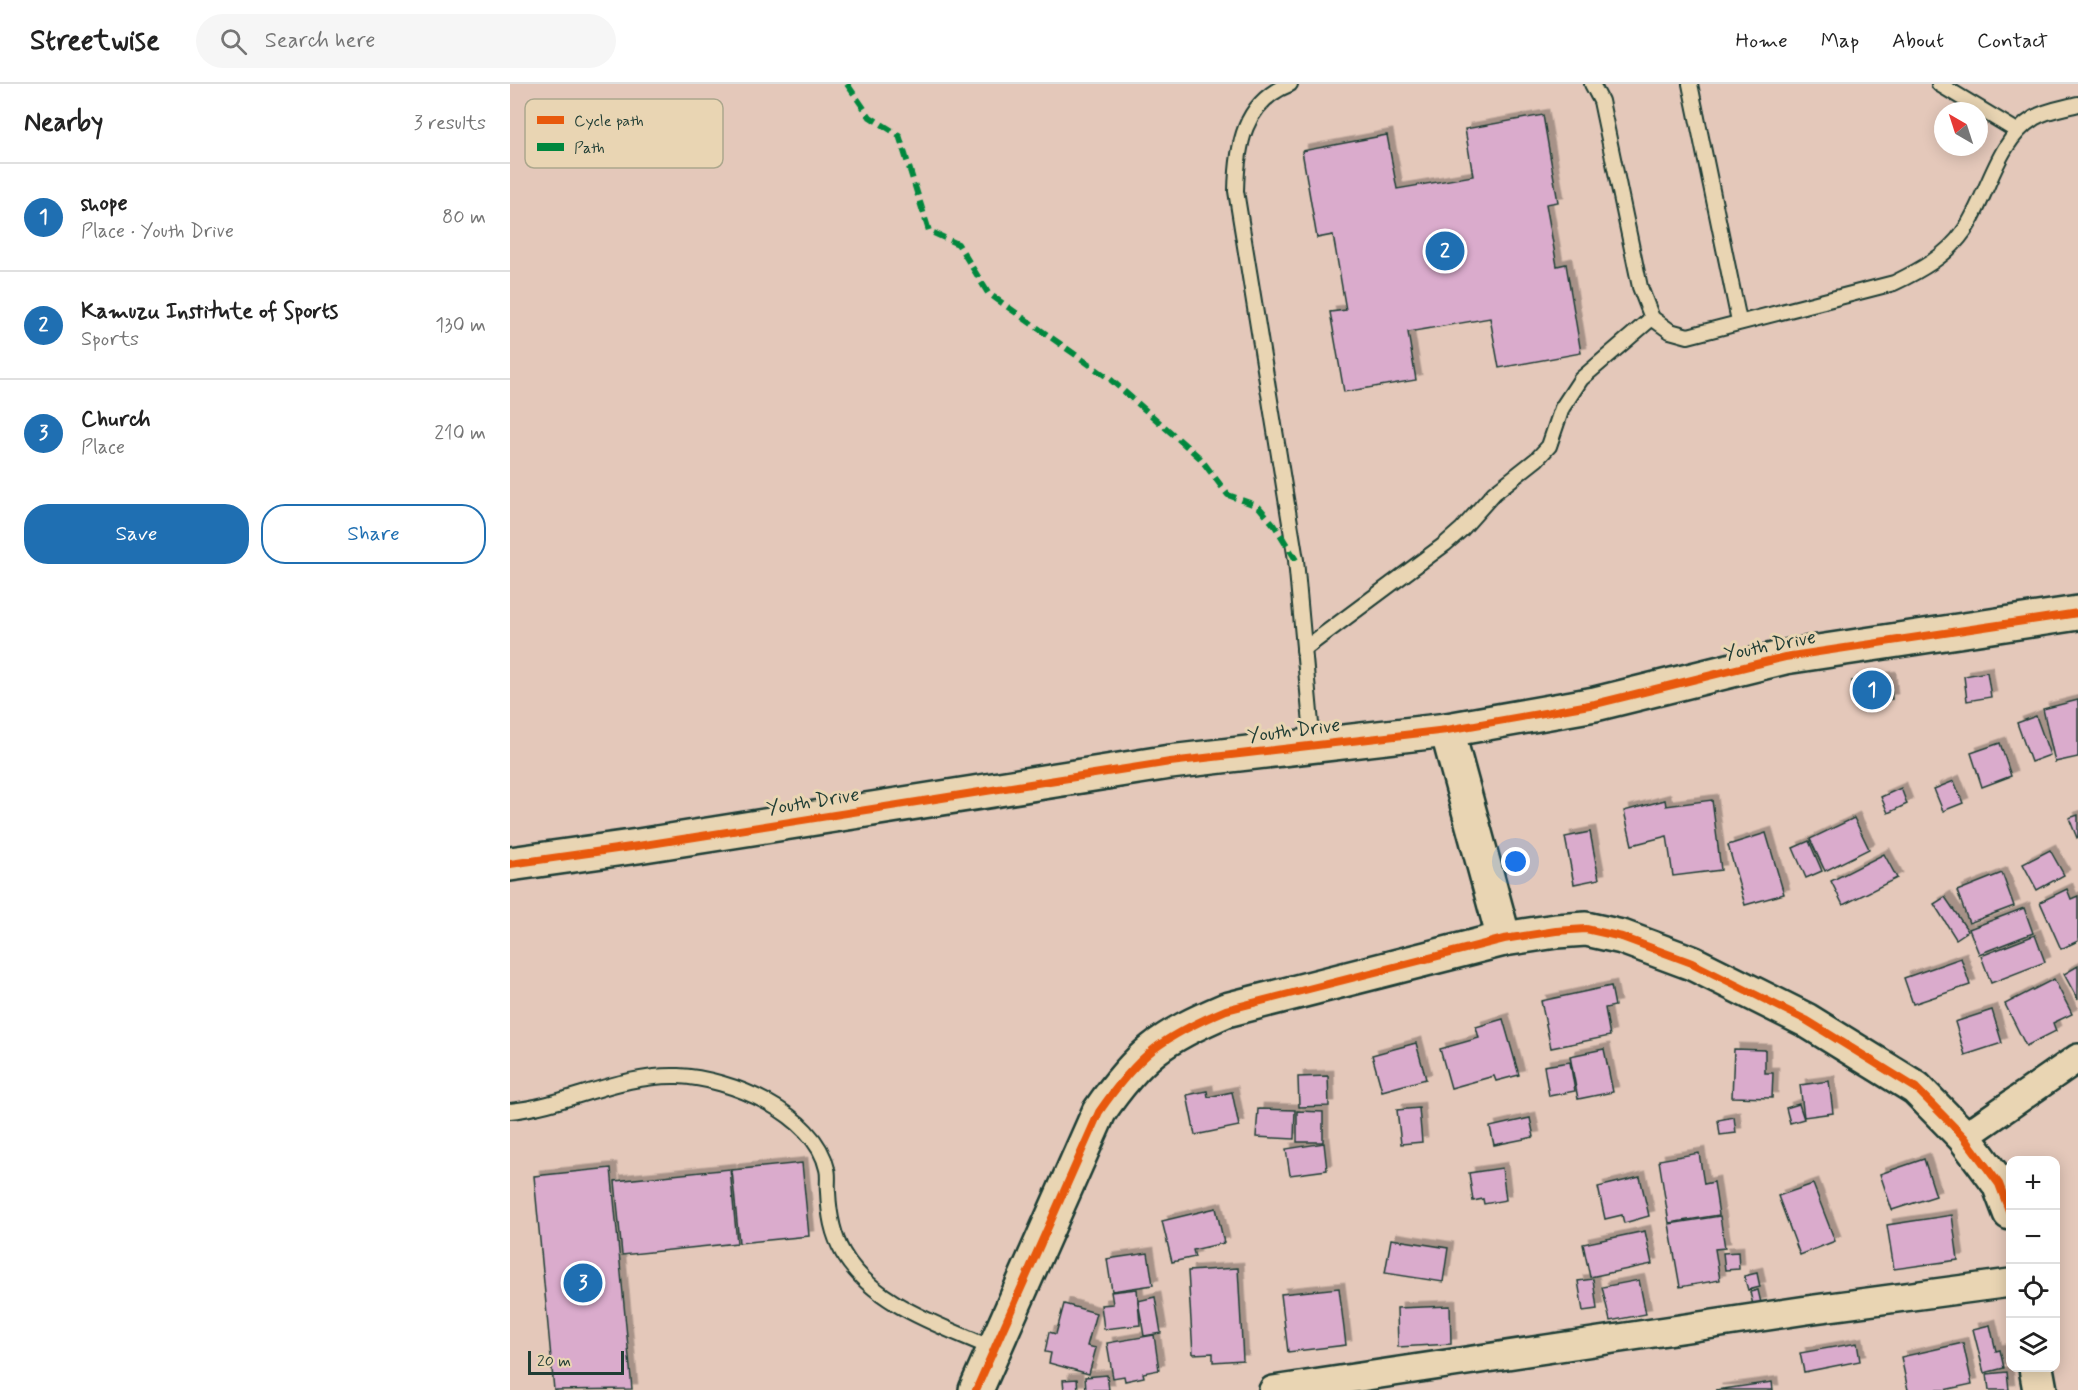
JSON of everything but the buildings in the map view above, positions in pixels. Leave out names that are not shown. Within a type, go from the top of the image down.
[{"type":"street","name":"Youth Drive","points":[[510,864],[1170,762],[1447,730],[1595,704],[1785,657],[2078,613]]},
{"type":"street","points":[[1447,730],[1504,939]]},
{"type":"street","points":[[976,1390],[1099,1112],[1123,1077],[1154,1047],[1188,1026],[1226,1010],[1504,939],[1586,929],[1622,937],[1692,963],[1806,1020],[1916,1088],[1964,1137],[1999,1184],[2009,1210]]},
{"type":"street","points":[[1964,1137],[2078,1058]]},
{"type":"street","points":[[1272,1390],[1807,1310],[2006,1284]]},
{"type":"street","points":[[2037,1372],[2040,1390]]},
{"type":"lane","points":[[1290,84],[1260,104],[1246,124],[1237,154],[1236,191],[1296,560],[1313,746]]},
{"type":"lane","points":[[1592,84],[1601,101],[1640,287],[1652,318],[1670,332],[1688,336],[1739,321],[1894,283],[1917,272],[1940,256],[1963,234],[2017,131],[2034,117],[2078,104]]},
{"type":"lane","points":[[1690,84],[1739,321]]},
{"type":"lane","points":[[1939,84],[2017,131]]},
{"type":"lane","points":[[1304,649],[1445,544],[1462,529],[1494,493],[1537,459],[1549,446],[1562,408],[1575,387],[1652,318]]},
{"type":"lane","points":[[510,1111],[562,1102],[615,1083],[646,1077],[678,1076],[709,1080],[779,1109],[796,1121],[821,1153],[828,1171],[830,1222],[843,1254],[862,1276],[897,1304],[994,1349]]},
{"type":"marked path","points":[[847,84],[870,117],[899,135],[929,231],[958,244],[988,293],[1110,379],[1200,458],[1228,495],[1258,506],[1275,526],[1296,560]]},
{"type":"cycle path","points":[[510,864],[1170,762],[1447,730],[1595,704],[1785,657],[2078,613]]},
{"type":"cycle path","points":[[976,1390],[1099,1112],[1127,1075],[1154,1049],[1185,1029],[1226,1010],[1504,939],[1586,929],[1622,937],[1692,963],[1806,1020],[1916,1088],[1964,1137],[1999,1184],[2009,1210]]},
{"type":"place","name":"Kamuzu Institute of Sports","points":[[1445,251]]},
{"type":"place","name":"shope","points":[[1872,690]]},
{"type":"place","name":"Church","points":[[583,1283]]}]
